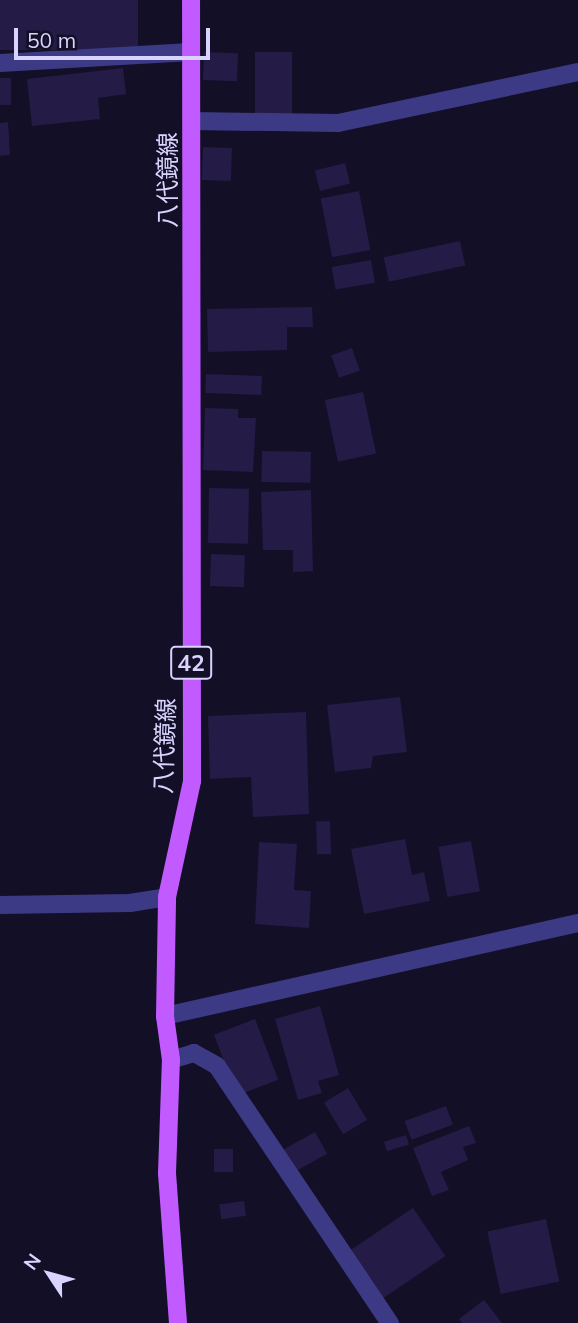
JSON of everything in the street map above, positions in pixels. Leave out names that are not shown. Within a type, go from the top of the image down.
[{"type":"main road","name":"八代鏡線","points":[[178,1323],[167,1173],[171,1060],[165,1016],[167,897],[192,781],[191,0]]},
{"type":"street","points":[[0,63],[191,52]]},
{"type":"street","points":[[192,121],[338,123],[578,72]]},
{"type":"street","points":[[0,905],[130,903],[167,897]]},
{"type":"street","points":[[165,1016],[578,923]]},
{"type":"street","points":[[171,1060],[194,1053],[217,1066],[390,1323]]},
{"type":"building","points":[[0,0],[138,0],[138,50],[0,50]]},
{"type":"building","points":[[204,52],[238,53],[237,81],[203,80]]},
{"type":"building","points":[[255,52],[292,52],[292,119],[255,119]]},
{"type":"building","points":[[123,68],[126,94],[98,98],[100,119],[32,126],[27,79]]},
{"type":"building","points":[[0,78],[11,78],[11,105],[0,105]]},
{"type":"building","points":[[8,122],[10,155],[0,156],[0,123]]},
{"type":"building","points":[[203,147],[232,148],[231,181],[202,180]]},
{"type":"building","points":[[345,163],[350,183],[320,191],[315,170]]},
{"type":"building","points":[[359,191],[370,250],[332,257],[321,198]]},
{"type":"building","points":[[460,241],[465,265],[389,282],[384,257]]},
{"type":"building","points":[[371,260],[375,283],[336,290],[332,267]]},
{"type":"building","points":[[312,307],[313,327],[287,327],[287,350],[208,352],[207,309]]},
{"type":"building","points":[[352,348],[360,371],[339,378],[331,355]]},
{"type":"building","points":[[206,374],[262,376],[261,395],[205,393]]},
{"type":"building","points":[[363,392],[376,454],[338,462],[325,400]]},
{"type":"building","points":[[205,408],[238,409],[238,418],[256,418],[253,472],[203,470]]},
{"type":"building","points":[[262,451],[311,452],[310,483],[261,482]]},
{"type":"building","points":[[209,488],[249,489],[248,544],[208,543]]},
{"type":"building","points":[[311,490],[313,571],[293,572],[293,550],[263,550],[261,492]]},
{"type":"building","points":[[211,554],[245,555],[244,587],[210,586]]},
{"type":"building","points":[[400,697],[407,752],[373,756],[371,768],[335,772],[327,705]]},
{"type":"building","points":[[306,712],[309,814],[253,817],[251,777],[210,779],[208,716]]},
{"type":"building","points":[[316,821],[330,821],[331,854],[317,854]]},
{"type":"building","points":[[405,839],[412,875],[424,872],[430,901],[364,914],[351,849]]},
{"type":"building","points":[[471,841],[480,891],[447,897],[439,847]]},
{"type":"building","points":[[259,842],[297,844],[294,890],[311,891],[309,928],[255,924]]},
{"type":"building","points":[[320,1006],[339,1075],[318,1081],[322,1093],[298,1100],[275,1019]]},
{"type":"building","points":[[255,1019],[278,1080],[237,1095],[214,1035]]},
{"type":"building","points":[[348,1088],[367,1120],[343,1134],[324,1102]]},
{"type":"building","points":[[446,1106],[453,1125],[411,1140],[405,1121]]},
{"type":"building","points":[[469,1126],[476,1143],[463,1147],[468,1160],[441,1172],[449,1190],[432,1196],[413,1148]]},
{"type":"building","points":[[315,1132],[327,1154],[295,1172],[283,1150]]},
{"type":"building","points":[[406,1135],[409,1145],[387,1151],[384,1142]]},
{"type":"building","points":[[214,1149],[233,1149],[233,1172],[214,1172]]},
{"type":"building","points":[[244,1201],[246,1216],[221,1219],[219,1204]]},
{"type":"building","points":[[413,1208],[445,1256],[381,1300],[348,1252]]},
{"type":"building","points":[[546,1219],[559,1282],[501,1294],[487,1231]]},
{"type":"building","points":[[484,1300],[502,1323],[462,1323],[459,1319]]}]
